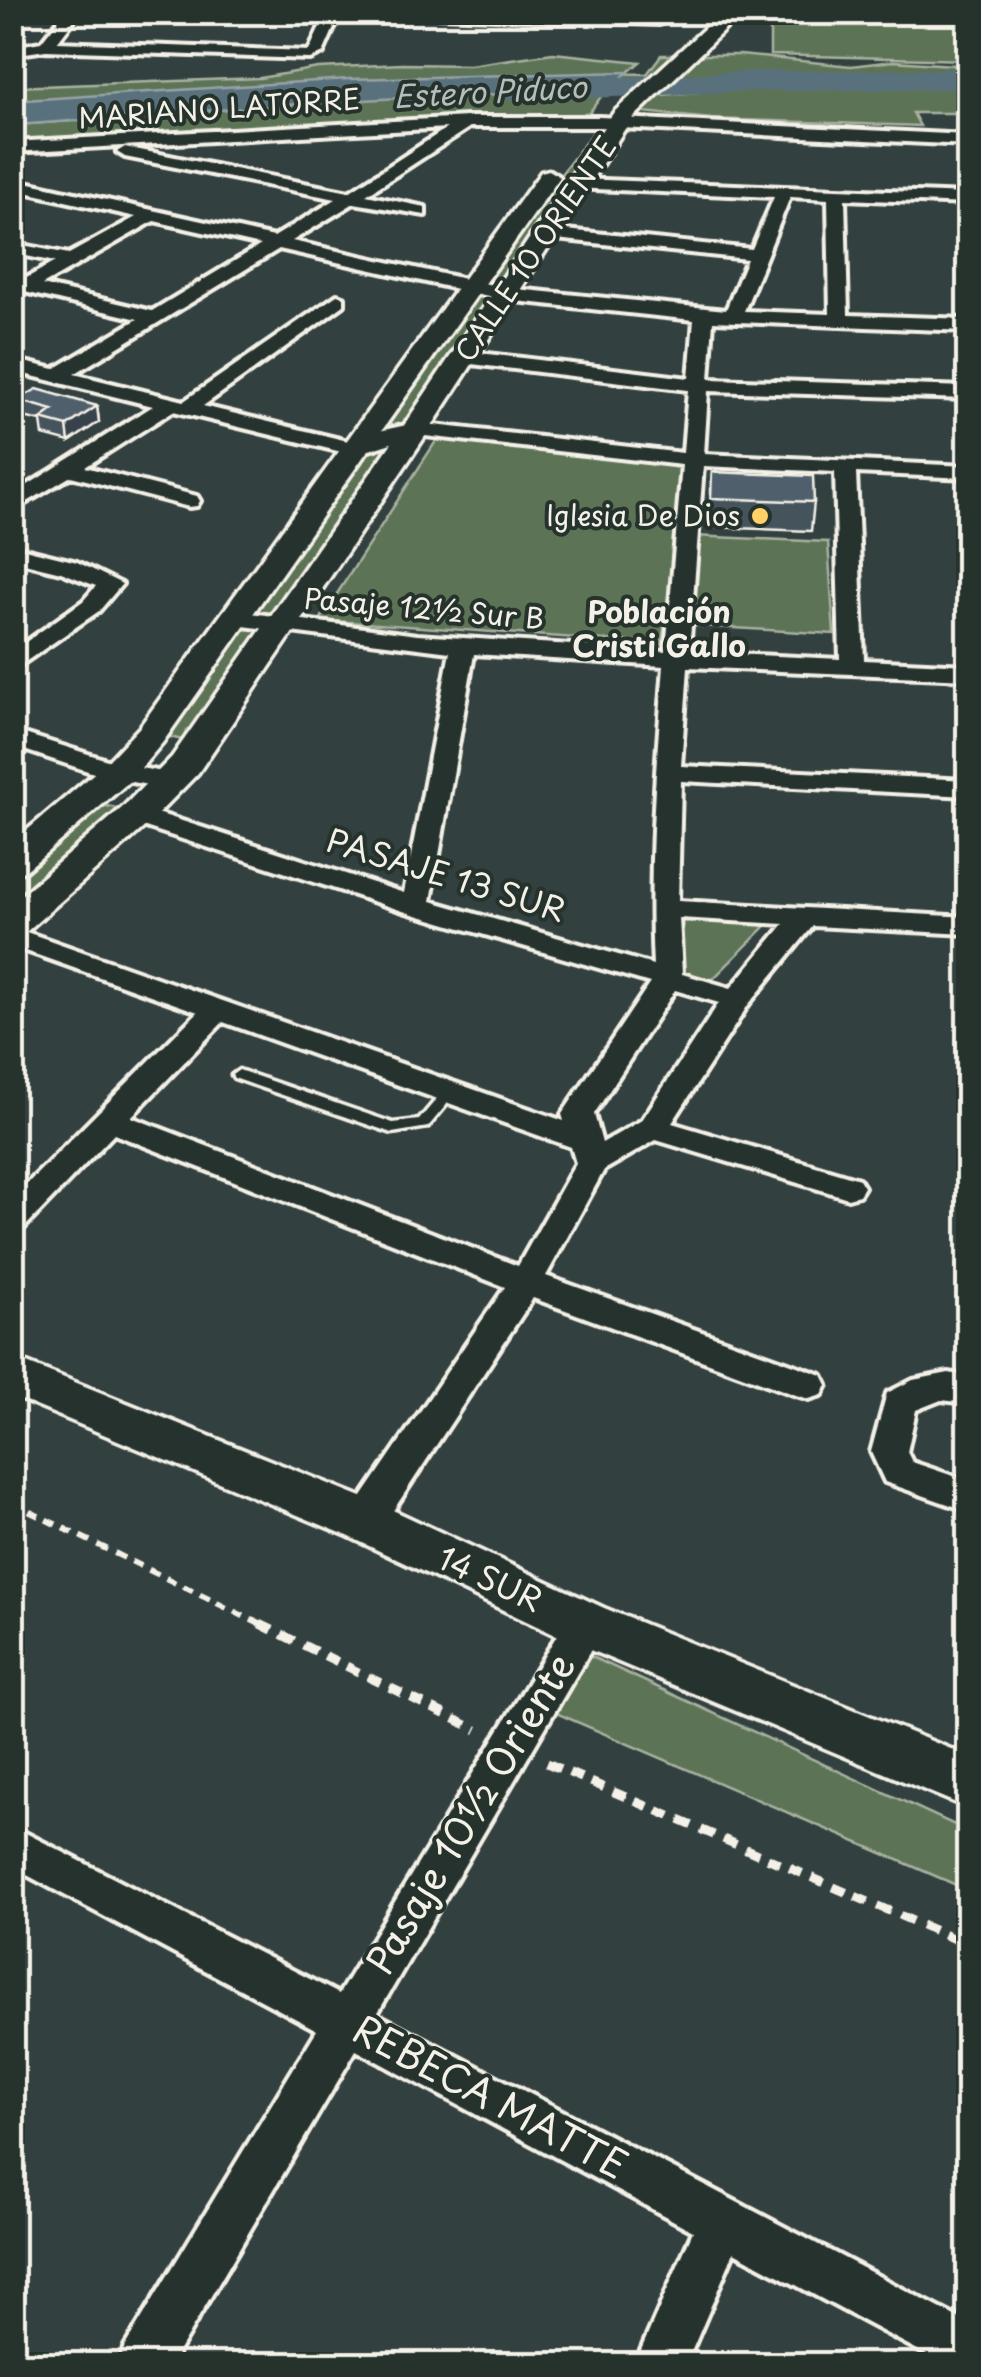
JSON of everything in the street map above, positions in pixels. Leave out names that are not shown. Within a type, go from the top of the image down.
[{"type":"main road","points":[[616,117],[734,12]]},
{"type":"main road","name":"CALLE 10 ORIENTE","points":[[12,924],[136,815],[197,750],[546,234],[616,117]]},
{"type":"main road","name":"CALLE 10 ORIENTE","points":[[12,863],[118,772],[151,735],[566,154],[616,117]]},
{"type":"main road","name":"14 SUR","points":[[12,1375],[366,1522],[585,1624],[968,1782]]},
{"type":"street","points":[[46,46],[73,12]]},
{"type":"street","points":[[12,51],[46,46],[316,54],[334,12]]},
{"type":"street","points":[[438,12],[658,20]]},
{"type":"street","name":"MARIANO LATORRE","points":[[12,147],[296,129],[616,117],[968,140]]},
{"type":"street","points":[[57,376],[352,197],[413,150],[466,122]]},
{"type":"street","points":[[296,129],[386,145]]},
{"type":"street","points":[[96,142],[118,150],[420,210]]},
{"type":"street","points":[[12,184],[506,294],[704,315],[968,325]]},
{"type":"street","points":[[578,184],[968,199]]},
{"type":"street","points":[[733,316],[784,192]]},
{"type":"street","points":[[836,194],[839,319]]},
{"type":"street","points":[[19,285],[151,215]]},
{"type":"street","points":[[546,234],[758,255]]},
{"type":"street","points":[[12,248],[70,260]]},
{"type":"street","points":[[19,285],[155,316]]},
{"type":"street","points":[[12,505],[178,406],[337,302]]},
{"type":"street","points":[[366,1522],[526,1282],[589,1151],[578,1114],[668,978],[664,909],[668,772],[704,315]]},
{"type":"street","points":[[463,357],[700,385],[968,393]]},
{"type":"street","points":[[12,365],[354,448],[386,435],[416,429],[693,460],[968,472]]},
{"type":"street","points":[[846,466],[852,666]]},
{"type":"street","points":[[67,469],[189,502]]},
{"type":"street","points":[[12,553],[69,567],[111,584],[91,606],[12,664]]},
{"type":"street","name":"Pasaje 12½ Sur B","points":[[235,618],[366,639],[463,647],[968,672]]},
{"type":"street","points":[[416,906],[463,647]]},
{"type":"street","points":[[12,737],[118,772],[170,781]]},
{"type":"street","points":[[668,772],[968,788]]},
{"type":"street","name":"PASAJE 13 SUR","points":[[136,815],[416,906],[737,998]]},
{"type":"street","points":[[664,909],[968,926]]},
{"type":"street","points":[[653,1128],[737,998],[805,917]]},
{"type":"street","points":[[12,936],[450,1092],[589,1151],[653,1128],[848,1187]]},
{"type":"street","points":[[12,1220],[218,1010]]},
{"type":"street","points":[[111,1121],[526,1282],[810,1384]]},
{"type":"street","points":[[968,1390],[937,1385],[922,1388],[900,1403],[889,1452],[898,1472],[968,1496]]},
{"type":"street","name":"Pasaje 10½ Oriente","points":[[142,2364],[585,1624]]},
{"type":"street","name":"REBECA MATTE","points":[[15,1850],[968,2350]]},
{"type":"street","points":[[660,2364],[723,2220]]},
{"type":"lane","points":[[240,1074],[392,1128],[424,1124],[450,1092]]},
{"type":"green space","points":[[770,17],[968,22],[968,60],[770,55]]},
{"type":"green space","points":[[553,53],[640,62],[628,72],[608,73],[647,74],[661,55],[740,55],[851,66],[893,61],[968,66],[968,113],[913,113],[920,126],[711,119],[643,112],[650,96],[735,89],[531,93],[603,94],[589,113],[568,117],[336,123],[13,143],[13,125],[104,119],[420,77],[13,101],[13,87],[260,78],[318,68],[470,65]]},
{"type":"green space","points":[[594,131],[605,136],[190,742],[158,734],[474,288]]},
{"type":"green space","points":[[438,438],[686,464],[662,644],[320,620]]},
{"type":"green space","points":[[693,536],[828,542],[834,634],[685,625]]},
{"type":"green space","points":[[88,803],[130,810],[13,912],[13,868]]},
{"type":"green space","points":[[673,913],[768,924],[706,986],[673,972]]},
{"type":"green space","points":[[590,1656],[968,1831],[968,1890],[549,1710]]},
{"type":"water","points":[[628,72],[603,94],[381,99],[13,125],[13,101],[348,79]]},
{"type":"building","points":[[37,389],[97,406],[67,426],[41,419],[53,410],[17,400]]},
{"type":"building","points":[[712,472],[813,476],[814,502],[711,498]]},
{"type":"waterway","name":"Estero Piduco","points":[[516,91],[759,81],[968,79]]},
{"type":"place","name":"Iglesia De Dios","points":[[760,516]]},
{"type":"district","name":"Población Cristi Gallo","points":[[659,630]]}]
